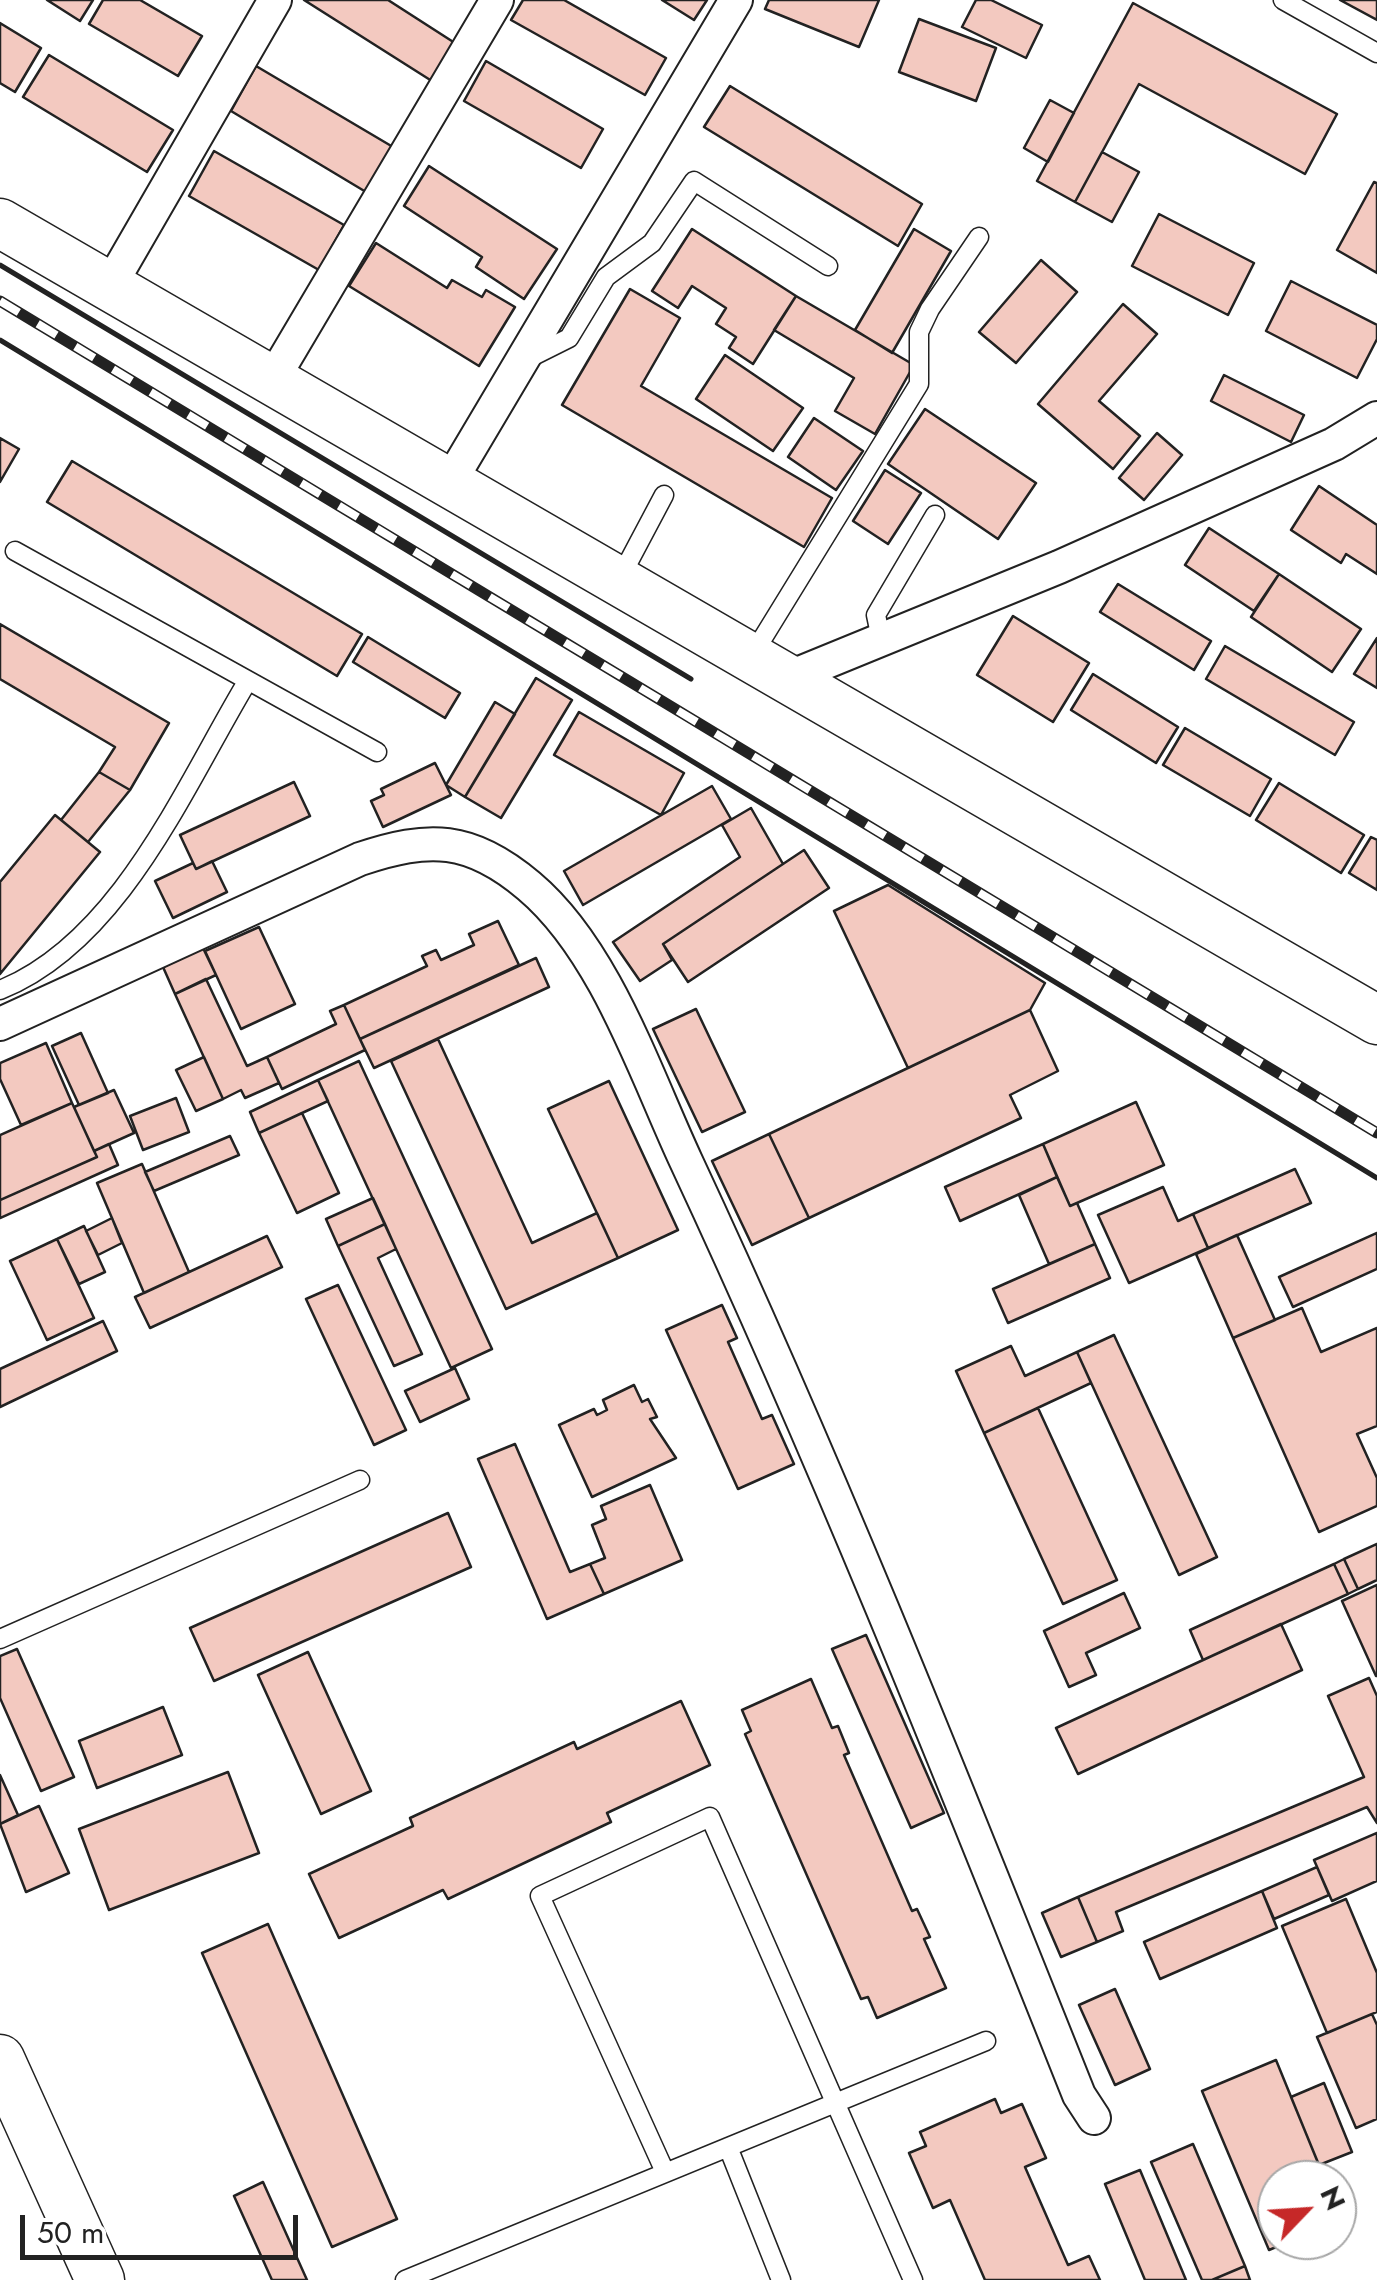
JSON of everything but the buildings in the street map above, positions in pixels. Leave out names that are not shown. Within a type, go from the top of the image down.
[{"type":"main road","points":[[0,224],[1377,1020]]},
{"type":"main road","points":[[0,2059],[10,2110],[100,2280]]},
{"type":"street","points":[[108,289],[275,0]]},
{"type":"street","points":[[271,382],[497,0]]},
{"type":"street","points":[[448,485],[736,0]]},
{"type":"street","points":[[768,669],[882,640],[1300,459],[1377,418]]},
{"type":"street","points":[[0,1024],[360,859],[409,843],[442,842],[480,854],[528,885],[564,922],[598,973],[733,1261],[954,1783],[1079,2095],[1094,2118]]},
{"type":"lane","points":[[1283,0],[1377,52]]},
{"type":"lane","points":[[521,362],[569,338],[606,276],[652,243],[694,181],[828,266]]},
{"type":"lane","points":[[768,669],[920,384],[920,332],[930,309],[979,236]]},
{"type":"lane","points":[[617,582],[664,495]]},
{"type":"lane","points":[[882,640],[876,615],[934,514]]},
{"type":"lane","points":[[16,551],[377,752]]},
{"type":"lane","points":[[0,990],[78,942],[126,886],[247,682]]},
{"type":"lane","points":[[0,1638],[360,1480]]},
{"type":"lane","points":[[665,2172],[540,1896],[710,1818],[913,2280]]},
{"type":"lane","points":[[405,2280],[986,2041]]},
{"type":"lane","points":[[728,2147],[781,2280]]},
{"type":"railway","points":[[0,301],[1377,1133]]},
{"type":"wall","points":[[0,265],[691,679]]},
{"type":"wall","points":[[0,340],[1377,1178]]}]
